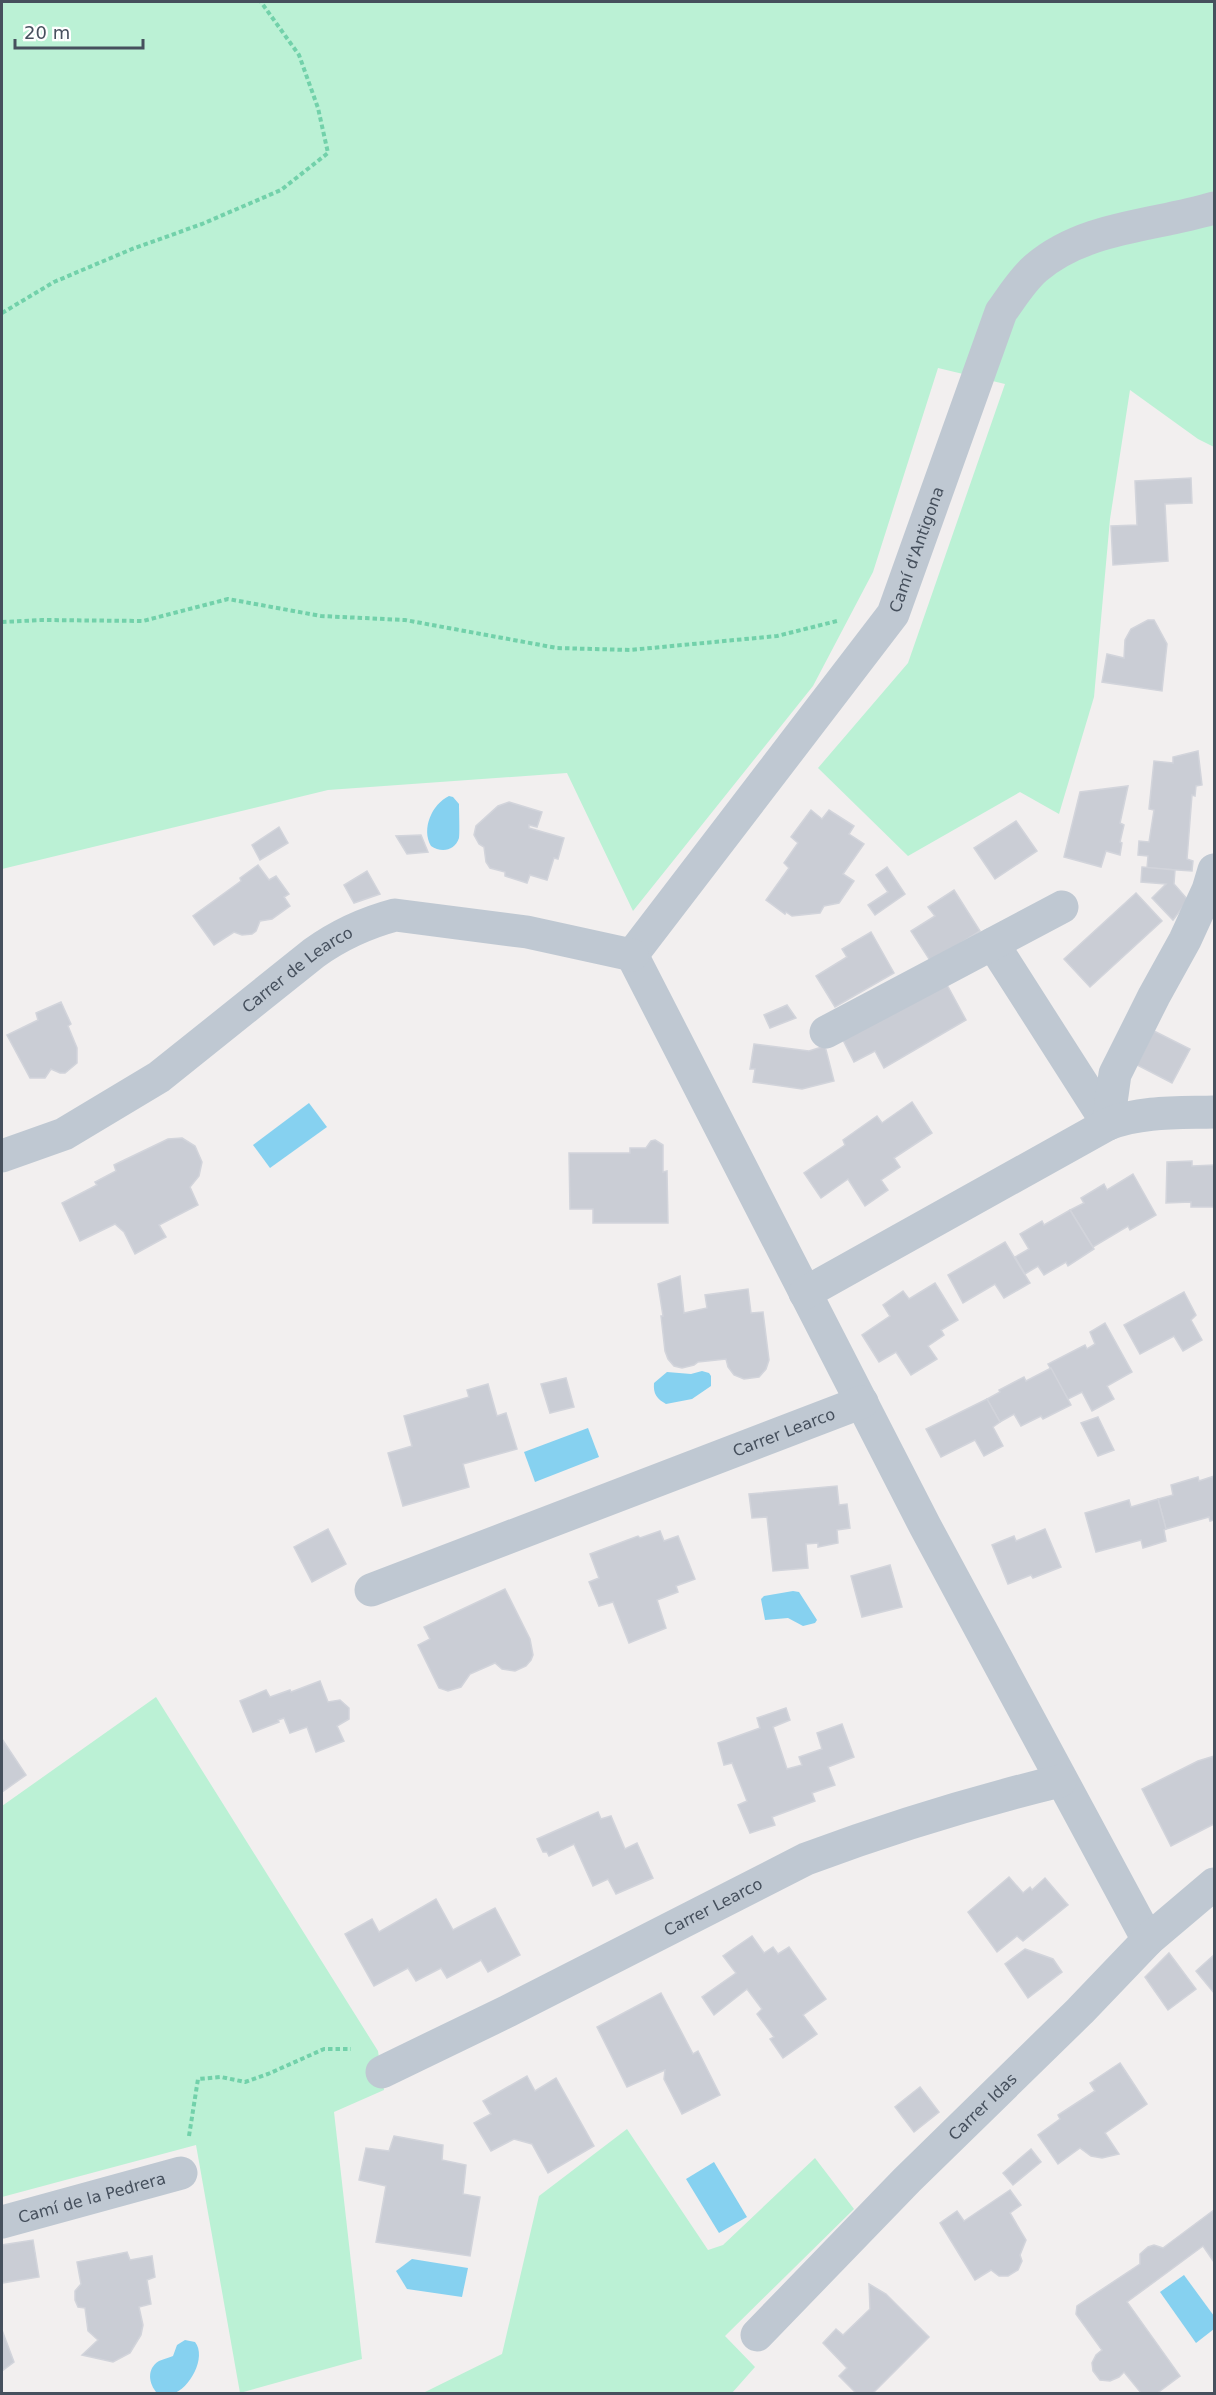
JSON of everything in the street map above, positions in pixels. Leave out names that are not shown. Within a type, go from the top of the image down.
[{"type":"street","name":"Camí d'Antigona","points":[[632,955],[893,614],[1001,312],[1016,290],[1035,269],[1053,255],[1076,243],[1131,227],[1215,208]]},
{"type":"street","points":[[1108,1124],[1115,1074],[1185,939],[1215,870]]},
{"type":"street","points":[[826,1032],[1062,907]]},
{"type":"street","name":"Carrer de Learco","points":[[2,1156],[64,1134],[159,1077],[333,939],[375,920],[395,915],[504,929],[632,955]]},
{"type":"street","points":[[993,944],[1108,1124]]},
{"type":"street","points":[[632,955],[925,1526],[1148,1940]]},
{"type":"street","points":[[806,1293],[1108,1124],[1127,1116],[1151,1113],[1215,1112]]},
{"type":"street","name":"Carrer Learco","points":[[371,1590],[862,1402]]},
{"type":"street","name":"Carrer Learco","points":[[382,2072],[508,2012],[806,1859],[1005,1794],[1060,1780]]},
{"type":"street","name":"Carrer Idas","points":[[757,2335],[891,2197],[1080,2011],[1148,1940],[1215,1884]]},
{"type":"street","name":"Camí de la Pedrera","points":[[2,2222],[181,2172]]},
{"type":"path","points":[[2,313],[54,282],[132,249],[202,224],[281,190],[328,153],[318,108],[298,56],[261,2]]},
{"type":"path","points":[[2,622],[142,621],[228,599],[321,616],[405,620],[557,648],[630,650],[777,636],[838,621]]},
{"type":"path","points":[[181,2172],[198,2079],[221,2077],[245,2082],[324,2049],[356,2049],[382,2072]]},
{"type":"green space","points":[[2,2],[1214,2],[1214,447],[1198,439],[1130,390],[1110,519],[1094,697],[1059,814],[1020,792],[908,856],[818,768],[908,663],[1005,384],[938,368],[873,572],[813,686],[633,911],[567,773],[328,790],[2,869]]},
{"type":"green space","points":[[156,1697],[378,2051],[384,2090],[334,2112],[362,2359],[240,2393],[196,2145],[2,2197],[2,1806]]},
{"type":"green space","points":[[627,2129],[708,2250],[723,2245],[815,2158],[854,2209],[725,2336],[755,2367],[732,2393],[423,2393],[502,2354],[539,2196]]},
{"type":"water","points":[[449,796],[459,804],[459,838],[451,848],[439,850],[431,846],[427,832],[428,825],[433,811]]},
{"type":"water","points":[[309,1103],[327,1127],[270,1168],[253,1145]]},
{"type":"water","points":[[702,1371],[711,1376],[711,1386],[692,1399],[666,1404],[656,1396],[654,1383],[667,1372],[691,1374]]},
{"type":"water","points":[[588,1428],[599,1457],[535,1482],[524,1452]]},
{"type":"water","points":[[799,1592],[817,1620],[815,1623],[803,1626],[788,1618],[765,1620],[761,1599],[764,1596]]},
{"type":"water","points":[[714,2162],[747,2217],[719,2233],[686,2179]]},
{"type":"water","points":[[412,2259],[468,2268],[462,2297],[407,2289],[396,2271]]},
{"type":"water","points":[[1184,2275],[1214,2316],[1214,2329],[1196,2343],[1160,2292]]},
{"type":"water","points":[[185,2340],[195,2342],[198,2348],[198,2364],[195,2372],[179,2391],[172,2394],[157,2393],[150,2377],[152,2368],[159,2361],[173,2356],[177,2345]]},
{"type":"building","points":[[1191,478],[1192,503],[1165,504],[1168,561],[1113,565],[1111,526],[1137,525],[1135,481]]},
{"type":"building","points":[[1148,620],[1154,620],[1167,644],[1162,691],[1102,682],[1107,654],[1124,658],[1125,640],[1131,629]]},
{"type":"building","points":[[1198,751],[1202,785],[1196,786],[1195,796],[1192,795],[1187,859],[1193,861],[1192,871],[1147,868],[1148,856],[1138,855],[1139,841],[1149,842],[1154,810],[1149,809],[1154,761],[1173,763],[1173,757]]},
{"type":"building","points":[[1128,786],[1120,823],[1124,825],[1120,855],[1106,851],[1101,867],[1064,857],[1080,792]]},
{"type":"building","points":[[509,802],[542,812],[537,827],[529,825],[529,828],[564,838],[558,859],[554,858],[547,880],[530,875],[527,883],[505,876],[505,872],[490,868],[486,862],[484,847],[479,844],[474,835],[476,826],[498,806]]},
{"type":"building","points":[[811,810],[822,819],[829,810],[854,826],[849,834],[864,844],[843,874],[854,881],[839,903],[824,906],[820,913],[792,916],[786,912],[785,914],[766,900],[789,868],[784,863],[798,843],[791,837]]},
{"type":"building","points":[[1016,821],[1037,851],[995,879],[974,848]]},
{"type":"building","points":[[279,827],[288,843],[260,860],[252,845]]},
{"type":"building","points":[[421,835],[428,852],[407,854],[396,836]]},
{"type":"building","points":[[258,865],[269,880],[276,876],[289,894],[284,897],[290,906],[272,919],[260,921],[256,931],[252,934],[242,935],[234,932],[214,945],[193,916],[241,881],[240,878]]},
{"type":"building","points":[[887,867],[905,894],[875,915],[868,905],[888,892],[876,875]]},
{"type":"building","points":[[1142,867],[1175,870],[1174,884],[1188,900],[1173,920],[1152,898],[1166,884],[1141,882]]},
{"type":"building","points":[[367,871],[380,894],[354,903],[344,885]]},
{"type":"building","points":[[954,890],[980,931],[931,962],[911,931],[935,916],[928,907]]},
{"type":"building","points":[[1136,893],[1162,921],[1090,987],[1064,959]]},
{"type":"building","points":[[871,932],[894,973],[835,1007],[816,976],[847,957],[842,949]]},
{"type":"building","points":[[946,983],[966,1020],[884,1068],[875,1051],[854,1062],[843,1040]]},
{"type":"building","points":[[61,1002],[71,1024],[68,1026],[77,1048],[77,1063],[65,1073],[51,1069],[45,1078],[30,1078],[7,1035],[38,1020],[36,1013]]},
{"type":"building","points":[[787,1005],[796,1018],[770,1028],[764,1015]]},
{"type":"building","points":[[1154,1031],[1190,1049],[1172,1083],[1137,1065]]},
{"type":"building","points":[[754,1044],[809,1051],[825,1046],[834,1081],[802,1089],[753,1082],[755,1069],[750,1069]]},
{"type":"building","points":[[912,1102],[932,1133],[894,1158],[900,1167],[881,1180],[888,1190],[865,1206],[848,1179],[821,1198],[804,1173],[845,1145],[843,1140],[877,1116],[882,1123]]},
{"type":"building","points":[[182,1138],[195,1146],[202,1162],[199,1176],[190,1187],[198,1205],[159,1225],[166,1237],[135,1254],[124,1232],[115,1224],[80,1241],[62,1203],[97,1185],[95,1182],[116,1171],[114,1165],[168,1139]]},
{"type":"building","points":[[655,1140],[663,1145],[663,1172],[667,1171],[668,1223],[593,1223],[593,1209],[570,1209],[569,1153],[630,1153],[630,1148],[646,1148],[651,1141]]},
{"type":"building","points":[[1192,1161],[1192,1166],[1214,1165],[1214,1207],[1191,1207],[1191,1202],[1166,1203],[1167,1162]]},
{"type":"building","points":[[1133,1174],[1156,1215],[1130,1230],[1128,1226],[1093,1247],[1070,1210],[1084,1203],[1081,1198],[1104,1184],[1107,1190]]},
{"type":"building","points":[[1070,1210],[1094,1249],[1068,1266],[1066,1262],[1044,1275],[1038,1266],[1025,1274],[1015,1257],[1029,1249],[1020,1234],[1042,1221],[1044,1225]]},
{"type":"building","points":[[1005,1242],[1030,1283],[1004,1298],[995,1284],[963,1303],[948,1275]]},
{"type":"building","points":[[680,1276],[684,1313],[707,1308],[705,1295],[748,1289],[751,1313],[763,1312],[769,1360],[766,1369],[759,1377],[744,1379],[734,1375],[726,1359],[698,1362],[682,1368],[674,1366],[668,1359],[665,1351],[658,1284]]},
{"type":"building","points":[[935,1283],[958,1320],[941,1330],[944,1335],[928,1346],[937,1359],[911,1375],[896,1352],[879,1362],[862,1335],[890,1316],[883,1305],[903,1291],[909,1299]]},
{"type":"building","points":[[1184,1292],[1196,1315],[1191,1320],[1202,1340],[1183,1351],[1174,1336],[1140,1354],[1124,1325]]},
{"type":"building","points":[[1105,1323],[1132,1372],[1107,1386],[1114,1399],[1092,1411],[1082,1392],[1068,1399],[1048,1364],[1085,1345],[1087,1349],[1095,1344],[1090,1332]]},
{"type":"building","points":[[1051,1368],[1071,1405],[1043,1419],[1041,1416],[1021,1426],[1014,1414],[1000,1422],[987,1399],[1024,1377],[1026,1381]]},
{"type":"building","points":[[566,1378],[574,1407],[550,1413],[541,1384]]},
{"type":"building","points":[[488,1384],[497,1416],[506,1413],[517,1449],[463,1464],[469,1487],[403,1506],[388,1453],[412,1446],[404,1416],[469,1397],[467,1390]]},
{"type":"building","points":[[987,1399],[1000,1422],[993,1427],[1003,1446],[984,1456],[975,1440],[941,1457],[926,1429]]},
{"type":"building","points":[[1098,1417],[1114,1450],[1098,1456],[1081,1423]]},
{"type":"building","points":[[1214,1476],[1214,1520],[1210,1521],[1209,1517],[1166,1529],[1158,1499],[1173,1495],[1171,1485],[1198,1477],[1199,1481]]},
{"type":"building","points":[[837,1486],[839,1505],[847,1504],[850,1528],[837,1530],[838,1543],[818,1547],[818,1543],[806,1544],[808,1568],[773,1571],[767,1517],[752,1518],[749,1494]]},
{"type":"building","points":[[1158,1499],[1166,1529],[1164,1530],[1166,1541],[1143,1548],[1141,1540],[1096,1552],[1085,1513],[1129,1500],[1131,1507]]},
{"type":"building","points":[[328,1529],[346,1564],[312,1582],[294,1547]]},
{"type":"building","points":[[1045,1529],[1061,1567],[1033,1578],[1031,1575],[1008,1584],[992,1545],[1014,1536],[1016,1541]]},
{"type":"building","points":[[660,1531],[664,1541],[678,1536],[695,1579],[676,1586],[678,1592],[657,1600],[666,1628],[629,1643],[613,1602],[599,1606],[589,1582],[599,1578],[590,1554],[638,1536],[640,1538]]},
{"type":"building","points":[[890,1565],[902,1607],[862,1617],[851,1576]]},
{"type":"building","points":[[505,1589],[530,1639],[533,1655],[531,1660],[526,1666],[515,1671],[502,1669],[495,1663],[470,1674],[461,1687],[448,1691],[439,1688],[418,1645],[430,1639],[424,1627]]},
{"type":"building","points":[[320,1681],[328,1702],[340,1700],[349,1708],[349,1719],[337,1726],[344,1741],[316,1752],[307,1727],[290,1733],[284,1718],[253,1732],[240,1701],[266,1690],[270,1697]]},
{"type":"building","points":[[786,1708],[790,1720],[773,1727],[787,1769],[802,1765],[799,1757],[822,1749],[817,1733],[842,1724],[854,1757],[828,1767],[835,1785],[812,1793],[815,1801],[772,1817],[775,1825],[750,1833],[738,1805],[747,1801],[732,1763],[724,1765],[718,1743],[760,1728],[757,1718]]},
{"type":"building","points":[[2,1739],[26,1775],[2,1792]]},
{"type":"building","points":[[1214,1756],[1214,1824],[1171,1846],[1142,1789],[1198,1761]]},
{"type":"building","points":[[598,1812],[601,1819],[611,1816],[625,1849],[637,1843],[653,1878],[616,1894],[608,1879],[593,1886],[574,1844],[549,1856],[547,1852],[543,1852],[537,1839]]},
{"type":"building","points":[[1009,1877],[1023,1893],[1030,1887],[1032,1890],[1045,1878],[1068,1905],[1023,1941],[1017,1936],[997,1952],[968,1912]]},
{"type":"building","points":[[436,1899],[453,1930],[495,1908],[520,1955],[488,1972],[481,1960],[447,1978],[441,1968],[416,1981],[408,1968],[374,1986],[345,1934],[372,1919],[379,1932]]},
{"type":"building","points":[[752,1936],[764,1953],[773,1947],[778,1954],[789,1947],[826,1999],[803,2015],[817,2034],[783,2058],[770,2039],[774,2037],[757,2014],[762,2009],[747,1989],[714,2015],[702,1997],[736,1973],[723,1956]]},
{"type":"building","points":[[1025,1949],[1053,1959],[1062,1972],[1028,1998],[1005,1964]]},
{"type":"building","points":[[1169,1953],[1196,1989],[1168,2010],[1145,1977]]},
{"type":"building","points":[[1214,1955],[1214,1993],[1196,1971]]},
{"type":"building","points":[[661,1993],[693,2054],[698,2051],[720,2095],[682,2114],[664,2079],[665,2070],[627,2087],[597,2027]]},
{"type":"building","points":[[1120,2063],[1147,2104],[1105,2133],[1119,2154],[1102,2158],[1091,2156],[1080,2148],[1058,2164],[1038,2135],[1060,2119],[1058,2115],[1095,2091],[1090,2083]]},
{"type":"building","points":[[527,2076],[535,2091],[556,2078],[594,2146],[548,2173],[532,2144],[514,2139],[491,2151],[474,2123],[491,2114],[483,2101]]},
{"type":"building","points":[[920,2087],[939,2112],[914,2132],[895,2107]]},
{"type":"building","points":[[394,2136],[443,2145],[442,2160],[466,2165],[463,2194],[480,2197],[470,2256],[376,2242],[386,2186],[359,2180],[366,2148],[389,2151]]},
{"type":"building","points":[[1031,2149],[1041,2162],[1013,2185],[1003,2173]]},
{"type":"building","points":[[1010,2190],[1021,2205],[1010,2213],[1026,2240],[1020,2255],[1022,2261],[1018,2270],[1008,2276],[999,2276],[991,2270],[975,2280],[940,2223],[957,2211],[964,2221]]},
{"type":"building","points":[[1214,2210],[1214,2262],[1203,2246],[1127,2302],[1180,2376],[1156,2394],[1142,2394],[1124,2372],[1110,2381],[1100,2380],[1093,2371],[1092,2363],[1102,2350],[1076,2314],[1077,2306],[1140,2264],[1140,2254],[1148,2247],[1154,2245],[1163,2248]]},
{"type":"building","points":[[33,2240],[39,2277],[2,2283],[2,2245]]},
{"type":"building","points":[[127,2252],[130,2260],[152,2256],[155,2277],[147,2280],[151,2304],[139,2307],[143,2325],[141,2335],[130,2353],[113,2362],[82,2355],[98,2340],[88,2331],[85,2308],[78,2307],[75,2300],[75,2291],[81,2284],[77,2262]]},
{"type":"building","points":[[869,2284],[886,2294],[929,2337],[872,2394],[857,2394],[839,2376],[847,2368],[823,2343],[836,2329],[843,2335],[870,2309]]},
{"type":"building","points":[[2,2330],[14,2362],[2,2371]]}]
